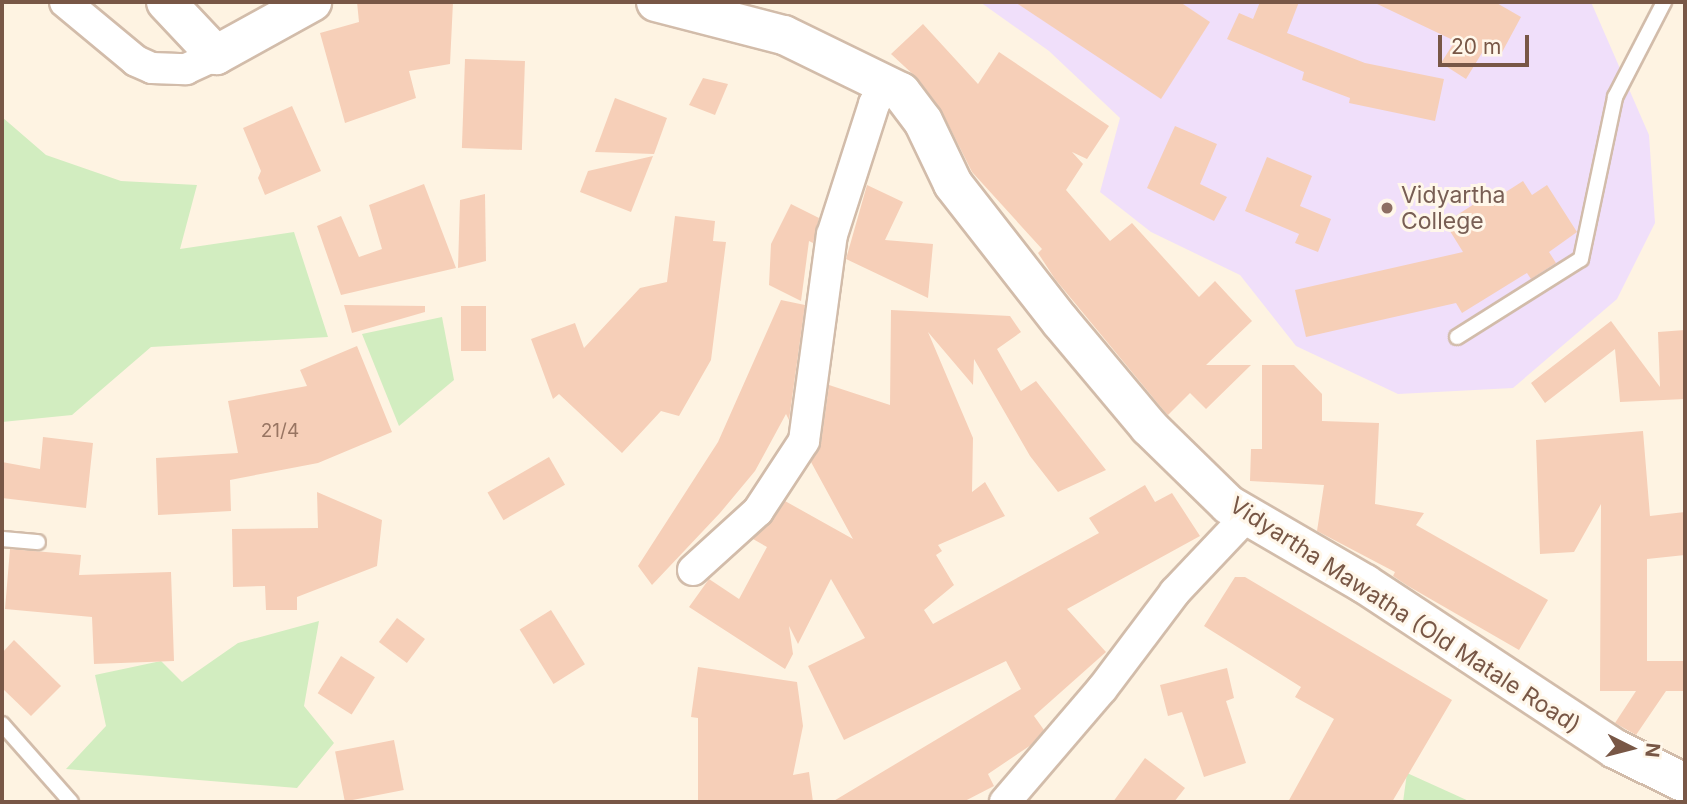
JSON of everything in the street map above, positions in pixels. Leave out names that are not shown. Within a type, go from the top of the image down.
[{"type":"street","points":[[65,2],[136,61],[152,68],[186,69],[312,2]]},
{"type":"street","points":[[166,2],[216,55]]},
{"type":"street","name":"Vidyartha Mawatha (Old Matale Road)","points":[[656,2],[784,35],[886,83],[913,106],[953,184],[1061,322],[1149,427],[1245,517],[1365,584],[1615,749],[1685,783]]},
{"type":"street","points":[[693,570],[758,512],[804,441],[832,235],[874,104],[886,83]]},
{"type":"street","points":[[1005,802],[1102,689],[1175,592],[1245,517]]},
{"type":"lane","points":[[1457,337],[1581,259],[1615,97],[1664,2]]},
{"type":"lane","points":[[2,539],[38,542]]},
{"type":"lane","points":[[2,723],[71,802]]},
{"type":"shaded area","name":"Vidyartha College","points":[[980,2],[1591,2],[1649,135],[1655,223],[1617,299],[1513,388],[1398,394],[1296,346],[1240,275],[1151,232],[1100,192],[1120,118],[1049,51]]},
{"type":"green space","points":[[2,117],[46,155],[121,181],[197,185],[180,249],[294,232],[328,337],[151,347],[72,415],[2,422]]},
{"type":"green space","points":[[442,317],[454,380],[399,426],[362,334]]},
{"type":"green space","points":[[319,621],[304,706],[334,743],[297,788],[66,769],[106,726],[95,675],[161,661],[182,682],[238,643]]},
{"type":"green space","points":[[1407,773],[1471,802],[1403,802]]},
{"type":"building","points":[[357,2],[453,2],[450,64],[409,71],[416,98],[345,123],[320,33],[359,22]]},
{"type":"building","points":[[1015,2],[1180,2],[1210,22],[1161,99]]},
{"type":"building","points":[[1260,2],[1299,2],[1287,33],[1365,63],[1444,79],[1435,121],[1349,103],[1350,98],[1302,80],[1304,72],[1227,39],[1239,13],[1253,19]]},
{"type":"building","points":[[1373,2],[1495,2],[1521,17],[1500,56],[1485,48],[1466,79],[1441,63],[1455,41]]},
{"type":"building","points":[[923,24],[978,84],[999,52],[1109,126],[1087,159],[1072,152],[1083,164],[1066,190],[1110,241],[1132,223],[1199,297],[1215,281],[1252,321],[1206,365],[1251,365],[1206,409],[1190,393],[1168,415],[1165,412],[1055,279],[1038,253],[1042,249],[972,172],[940,108],[918,79],[891,54]]},
{"type":"building","points":[[465,59],[525,61],[522,150],[462,148]]},
{"type":"building","points":[[703,78],[728,84],[715,115],[689,105]]},
{"type":"building","points":[[615,98],[667,118],[654,154],[595,152]]},
{"type":"building","points":[[292,106],[321,171],[265,195],[258,178],[261,171],[243,128]]},
{"type":"building","points":[[1175,126],[1217,144],[1200,184],[1227,197],[1214,221],[1147,188]]},
{"type":"building","points":[[653,156],[631,212],[580,192],[588,171]]},
{"type":"building","points":[[1267,157],[1312,176],[1300,206],[1331,219],[1318,252],[1295,243],[1299,234],[1245,211]]},
{"type":"building","points":[[1523,181],[1532,195],[1547,185],[1577,232],[1549,252],[1556,263],[1531,279],[1527,273],[1462,313],[1456,303],[1306,337],[1295,290],[1463,252],[1445,223],[1494,191],[1498,197]]},
{"type":"building","points":[[424,184],[456,268],[341,295],[317,226],[341,216],[359,257],[382,249],[369,205]]},
{"type":"building","points":[[867,185],[903,202],[885,240],[933,244],[928,298],[846,259]]},
{"type":"building","points":[[485,194],[486,261],[458,268],[460,200]]},
{"type":"building","points":[[791,204],[819,218],[813,243],[809,241],[801,301],[769,285],[771,244]]},
{"type":"building","points":[[675,216],[715,221],[713,241],[726,242],[711,360],[679,416],[661,411],[622,453],[559,394],[553,399],[531,339],[575,323],[584,348],[640,288],[667,282]]},
{"type":"building","points":[[781,300],[805,305],[789,420],[786,414],[755,471],[720,513],[652,585],[638,566],[718,442]]},
{"type":"building","points":[[344,305],[425,306],[425,312],[352,333]]},
{"type":"building","points":[[461,306],[486,306],[486,351],[461,351]]},
{"type":"building","points":[[891,310],[1010,316],[1021,332],[997,349],[1021,391],[1036,381],[1106,470],[1058,492],[1030,456],[974,359],[973,385],[928,332],[973,438],[972,492],[985,482],[1005,516],[938,545],[942,551],[936,555],[954,585],[924,610],[933,624],[1099,533],[1089,518],[1145,485],[1155,502],[1172,493],[1200,536],[1067,609],[1106,652],[1034,716],[1044,730],[1031,745],[988,774],[994,786],[963,802],[832,802],[1021,689],[1006,661],[844,740],[808,666],[865,638],[831,579],[798,644],[789,626],[793,654],[785,669],[689,607],[709,579],[739,599],[767,547],[753,539],[785,501],[853,539],[811,462],[821,443],[829,385],[890,405]]},
{"type":"building","points":[[1611,321],[1660,387],[1658,332],[1685,330],[1685,399],[1620,402],[1615,349],[1545,403],[1531,383]]},
{"type":"building","points":[[357,346],[392,432],[318,463],[230,480],[231,511],[158,515],[156,458],[238,453],[228,401],[307,386],[300,370]]},
{"type":"building","points":[[1262,365],[1294,365],[1322,394],[1322,421],[1379,423],[1375,504],[1424,513],[1416,525],[1548,600],[1519,650],[1408,586],[1393,576],[1395,572],[1317,531],[1324,485],[1250,481],[1251,449],[1262,449]]},
{"type":"building","points":[[1643,431],[1650,516],[1685,512],[1685,555],[1647,559],[1647,661],[1685,661],[1685,691],[1666,691],[1636,735],[1615,723],[1636,691],[1600,691],[1601,504],[1574,552],[1540,554],[1536,440]]},
{"type":"building","points":[[43,437],[93,443],[86,508],[2,498],[2,462],[40,469]]},
{"type":"building","points":[[549,457],[565,485],[504,520],[488,492]]},
{"type":"building","points":[[317,492],[382,520],[377,566],[297,597],[297,610],[266,610],[265,586],[233,587],[232,529],[318,528]]},
{"type":"building","points":[[10,549],[81,555],[79,575],[171,572],[174,661],[94,664],[92,617],[5,609]]},
{"type":"building","points":[[1235,577],[1245,577],[1452,700],[1392,802],[1288,802],[1334,719],[1295,697],[1301,687],[1204,626]]},
{"type":"building","points":[[551,610],[585,664],[554,684],[520,630]]},
{"type":"building","points":[[397,618],[425,639],[407,663],[379,642]]},
{"type":"building","points":[[14,640],[61,686],[31,716],[2,688],[2,653]]},
{"type":"building","points":[[341,656],[375,677],[352,715],[318,693]]},
{"type":"building","points":[[698,667],[797,682],[803,726],[793,775],[809,772],[813,802],[698,802],[698,718],[691,717]]},
{"type":"building","points":[[1227,668],[1234,698],[1226,701],[1246,763],[1204,777],[1182,712],[1168,716],[1160,685]]},
{"type":"building","points":[[394,740],[404,790],[345,802],[335,751]]},
{"type":"building","points":[[1145,758],[1185,788],[1174,802],[1113,802]]},
{"type":"place","name":"Vidyartha College","points":[[1387,208]]}]
